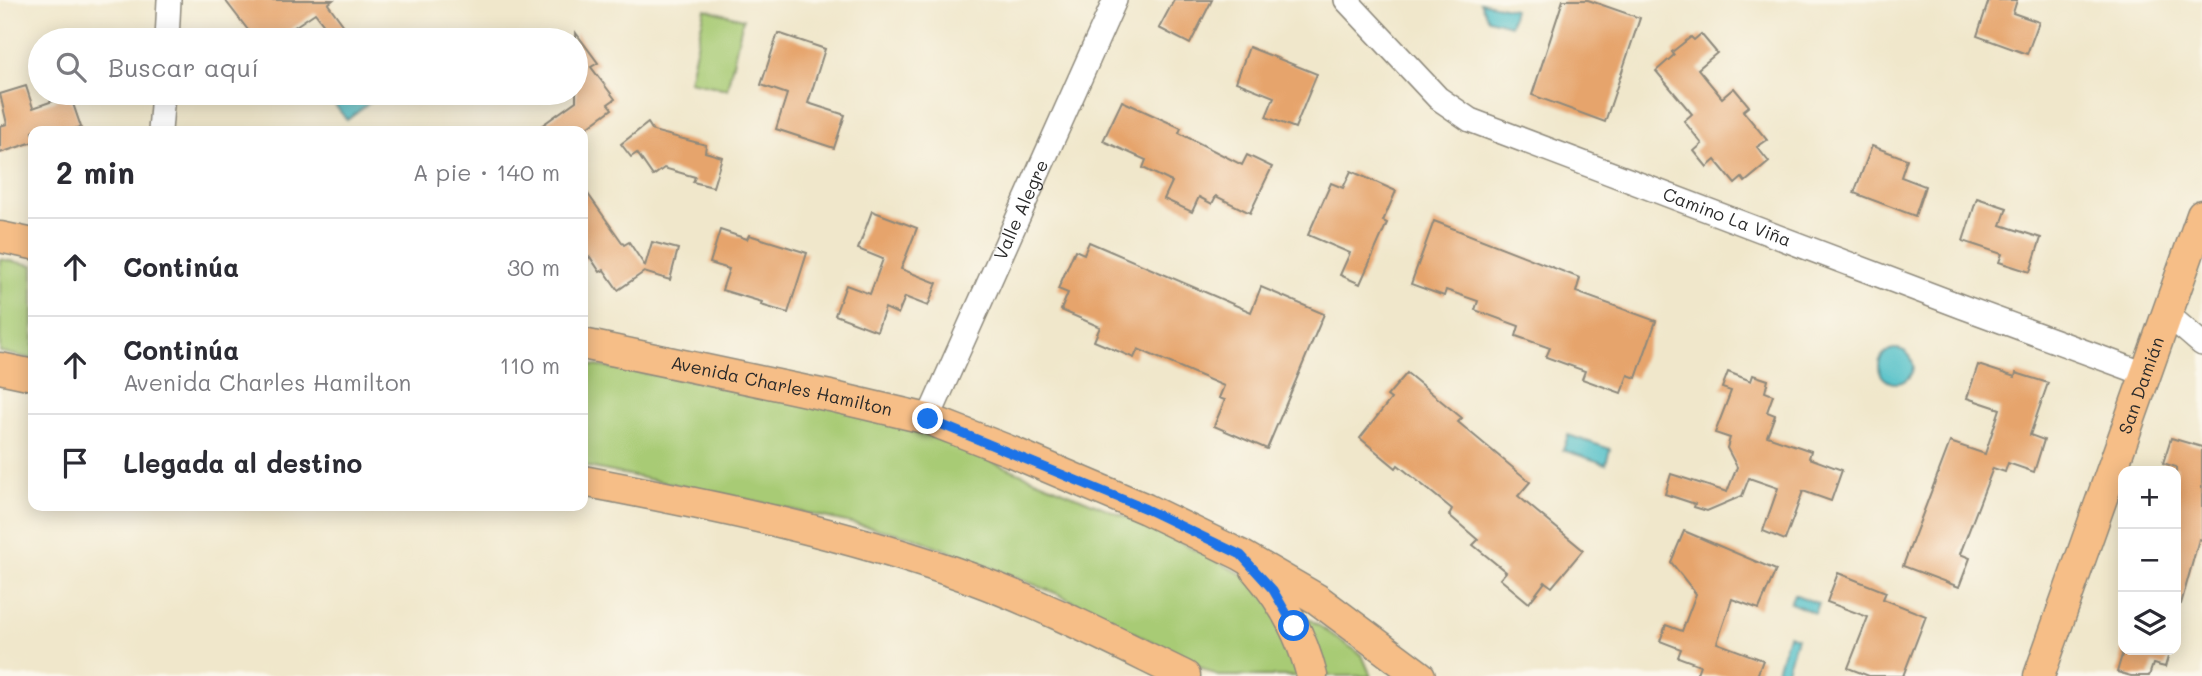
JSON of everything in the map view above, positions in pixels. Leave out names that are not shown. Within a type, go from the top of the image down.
[{"type":"main road","name":"San Damián","points":[[2039,676],[2202,215]]},
{"type":"main road","points":[[0,237],[28,243]]},
{"type":"main road","name":"Avenida Charles Hamilton","points":[[588,345],[928,419],[1146,509],[1241,555],[1317,599],[1404,672]]},
{"type":"main road","points":[[0,368],[28,374]]},
{"type":"main road","points":[[588,482],[792,523],[930,564],[1055,612],[1185,676]]},
{"type":"main road","points":[[1241,555],[1273,590],[1284,608],[1294,626],[1312,676]]},
{"type":"street","points":[[168,28],[169,0]]},
{"type":"street","name":"Valle Alegre","points":[[928,419],[1115,0]]},
{"type":"street","name":"Camino La Viña","points":[[1346,0],[1438,99],[1470,120],[2145,374]]},
{"type":"street","points":[[160,126],[162,105]]},
{"type":"street","points":[[2166,313],[2202,344]]},
{"type":"green space","points":[[705,9],[743,19],[727,89],[689,81]]},
{"type":"green space","points":[[0,259],[28,264],[28,358],[0,352]]},
{"type":"green space","points":[[588,365],[829,401],[918,431],[1141,523],[1246,576],[1362,655],[1371,676],[1218,676],[1058,594],[913,537],[588,467]]},
{"type":"water","points":[[1480,2],[1514,9],[1510,25],[1488,19]]},
{"type":"water","points":[[335,105],[366,105],[347,120]]},
{"type":"water","points":[[1896,349],[1908,354],[1913,366],[1908,378],[1896,383],[1884,378],[1879,366],[1884,354]]},
{"type":"water","points":[[1568,435],[1610,449],[1606,464],[1563,450]]},
{"type":"water","points":[[1794,594],[1819,604],[1815,613],[1790,603]]},
{"type":"water","points":[[1788,635],[1797,638],[1785,676],[1775,676]]},
{"type":"building","points":[[225,0],[333,0],[328,4],[344,26],[327,28],[315,13],[293,28],[246,28]]},
{"type":"building","points":[[1174,0],[1212,0],[1190,44],[1159,28]]},
{"type":"building","points":[[1563,0],[1588,0],[1640,18],[1605,122],[1532,95]]},
{"type":"building","points":[[1989,0],[2017,0],[2013,13],[2039,22],[2027,54],[1977,36]]},
{"type":"building","points":[[778,33],[825,49],[808,103],[845,115],[834,148],[776,129],[787,94],[761,85]]},
{"type":"building","points":[[1701,34],[1717,53],[1698,69],[1722,98],[1734,88],[1749,106],[1743,111],[1767,140],[1757,147],[1769,162],[1745,182],[1742,178],[1735,184],[1715,160],[1707,167],[1694,151],[1702,144],[1684,121],[1692,114],[1656,71],[1674,55],[1672,52],[1691,37],[1694,40]]},
{"type":"building","points":[[1249,47],[1317,74],[1295,128],[1266,117],[1274,97],[1236,82]]},
{"type":"building","points":[[588,49],[598,63],[591,67],[615,99],[608,104],[612,109],[588,127],[541,126],[570,105],[588,105]]},
{"type":"building","points":[[26,86],[28,105],[33,108],[42,105],[73,105],[81,126],[28,126],[28,144],[0,153],[0,126],[7,124],[0,94]]},
{"type":"building","points":[[1122,101],[1181,128],[1179,133],[1242,165],[1247,155],[1272,167],[1250,213],[1216,196],[1212,204],[1199,197],[1192,212],[1164,199],[1172,182],[1143,168],[1146,160],[1103,141]]},
{"type":"building","points":[[648,123],[653,131],[706,145],[705,152],[722,157],[713,187],[693,182],[695,177],[664,168],[653,176],[637,153],[631,157],[621,144]]},
{"type":"building","points":[[1872,146],[1907,159],[1901,177],[1925,186],[1915,216],[1854,193]]},
{"type":"building","points":[[1351,171],[1396,191],[1383,221],[1387,223],[1360,284],[1340,275],[1350,253],[1308,235],[1331,183],[1343,188]]},
{"type":"building","points":[[588,194],[624,245],[629,242],[645,266],[652,242],[678,249],[670,280],[644,272],[618,290],[604,270],[600,272],[590,257],[588,258]]},
{"type":"building","points":[[1977,198],[2007,208],[2001,225],[2041,238],[2030,272],[1999,262],[2002,254],[1963,241]]},
{"type":"building","points":[[872,211],[917,228],[901,269],[937,283],[928,306],[905,297],[898,314],[885,308],[877,331],[835,315],[846,285],[870,294],[883,259],[858,249]]},
{"type":"building","points":[[1434,221],[1580,278],[1576,292],[1656,321],[1636,378],[1628,375],[1621,393],[1582,379],[1585,371],[1546,357],[1550,348],[1516,336],[1519,326],[1475,310],[1478,301],[1446,290],[1444,296],[1411,284]]},
{"type":"building","points":[[720,230],[747,239],[749,235],[807,253],[788,313],[722,290],[729,269],[710,263]]},
{"type":"building","points":[[1089,242],[1251,312],[1261,287],[1324,314],[1267,449],[1214,426],[1225,400],[1219,398],[1224,386],[1138,349],[1134,358],[1094,341],[1100,327],[1061,310],[1068,293],[1058,289],[1075,250],[1084,254]]},
{"type":"building","points":[[1978,365],[2015,377],[2016,373],[2048,383],[2030,435],[2044,440],[2034,472],[2008,463],[2005,472],[1993,468],[1960,554],[1970,558],[1959,587],[1903,566],[1950,442],[1985,454],[2000,409],[1967,398]]},
{"type":"building","points":[[1728,372],[1751,381],[1753,375],[1768,380],[1765,392],[1773,395],[1767,412],[1775,415],[1767,436],[1811,451],[1809,458],[1842,470],[1831,501],[1803,491],[1785,540],[1763,531],[1778,488],[1749,478],[1742,496],[1707,511],[1665,494],[1671,474],[1727,492],[1737,467],[1727,448],[1730,438],[1715,433],[1731,391],[1722,388]]},
{"type":"building","points":[[1407,373],[1462,418],[1458,422],[1530,482],[1518,496],[1583,550],[1552,587],[1545,582],[1529,603],[1500,579],[1506,572],[1473,545],[1478,540],[1449,515],[1452,509],[1360,438],[1391,399],[1387,396]]},
{"type":"building","points":[[2171,438],[2202,447],[2202,540],[2199,539],[2181,604],[2181,466],[2163,463]]},
{"type":"building","points":[[1684,531],[1776,570],[1759,609],[1732,599],[1717,643],[1763,660],[1757,676],[1696,676],[1700,665],[1678,657],[1681,649],[1660,641],[1666,625],[1682,631],[1696,594],[1671,562]]},
{"type":"building","points":[[1838,573],[1886,592],[1883,599],[1926,616],[1903,676],[1869,676],[1848,668],[1868,617],[1827,602]]},
{"type":"building","points":[[2122,655],[2169,655],[2165,667],[2153,664],[2149,676],[2131,676],[2117,672]]},
{"type":"route","points":[[928,419],[1146,509],[1241,555],[1273,590],[1294,626]]}]
